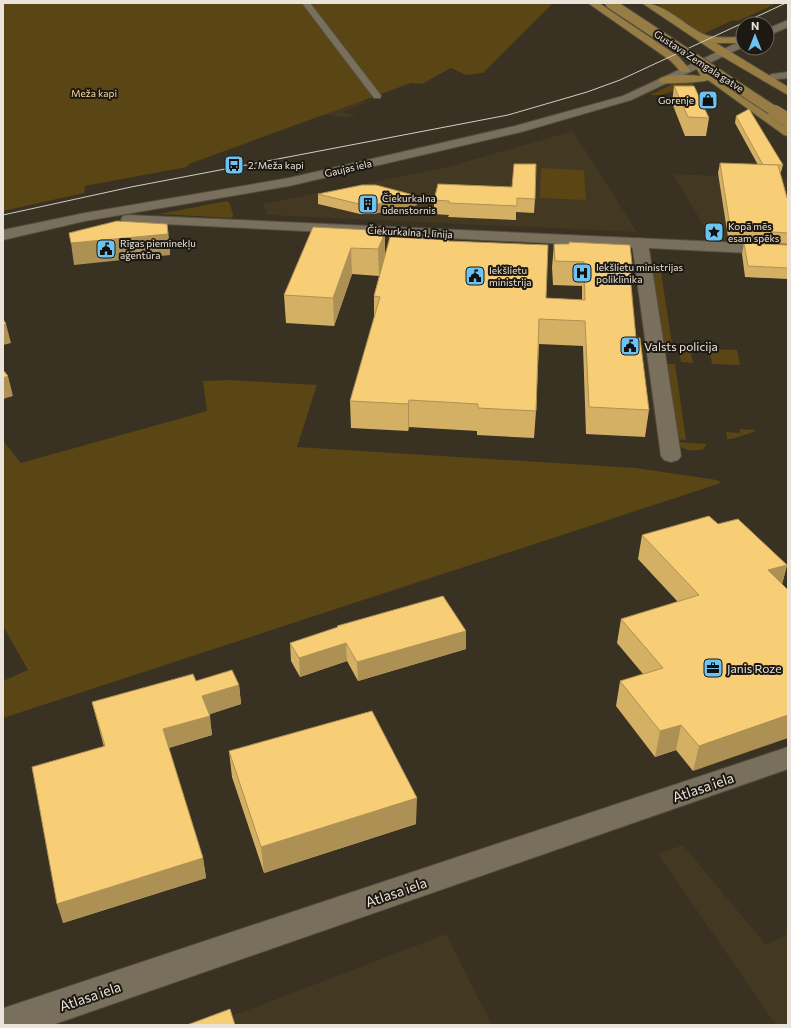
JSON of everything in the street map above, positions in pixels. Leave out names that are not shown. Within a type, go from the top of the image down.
[{"type":"main road","points":[[593,3],[675,59],[685,70]]},
{"type":"main road","name":"Gustava Zemgala gatve","points":[[610,3],[788,120]]},
{"type":"main road","name":"Gustava Zemgala gatve","points":[[629,3],[785,96]]},
{"type":"main road","points":[[647,3],[750,70],[768,80],[785,96]]},
{"type":"main road","points":[[618,20],[639,29],[649,31],[674,29],[679,26],[672,22],[670,17]]},
{"type":"main road","points":[[701,37],[717,40],[735,41]]},
{"type":"main road","points":[[675,59],[731,66],[750,70]]},
{"type":"main road","points":[[701,63],[700,68],[720,84],[788,132]]},
{"type":"main road","points":[[664,80],[699,79],[720,84]]},
{"type":"street","points":[[306,3],[377,96]]},
{"type":"street","points":[[775,29],[788,23]]},
{"type":"street","name":"Gaujas iela","points":[[3,235],[85,217],[242,201],[289,182],[517,129],[613,103],[701,63],[735,45]]},
{"type":"street","points":[[768,80],[776,76],[788,75]]},
{"type":"street","points":[[242,201],[248,224]]},
{"type":"street","name":"Čiekurkalna 1. līnija","points":[[85,217],[788,250]]},
{"type":"street","points":[[640,243],[671,456]]},
{"type":"street","name":"Atlasa iela","points":[[4,1025],[788,758]]},
{"type":"shaded area","points":[[360,100],[369,102],[343,112],[356,115],[349,118],[319,114]]},
{"type":"shaded area","points":[[573,131],[637,232],[267,215],[263,204],[444,168]]},
{"type":"shaded area","points":[[673,174],[788,179],[788,244],[712,240]]},
{"type":"shaded area","points":[[683,845],[766,945],[788,934],[788,1025],[776,1025],[658,854]]},
{"type":"shaded area","points":[[446,934],[492,1025],[207,1025],[261,1005]]},
{"type":"green space","name":"Meža kapi","points":[[3,3],[550,3],[551,5],[483,73],[466,75],[451,68],[422,84],[411,83],[189,164],[187,167],[85,186],[84,193],[3,211]]},
{"type":"green space","points":[[656,3],[777,3],[749,16],[735,16],[735,20],[703,34],[678,19]]},
{"type":"green space","points":[[681,80],[696,80],[692,86],[661,95],[650,95]]},
{"type":"green space","points":[[541,168],[584,170],[586,200],[540,198]]},
{"type":"green space","points":[[227,201],[229,202],[233,214],[232,218],[159,214]]},
{"type":"green space","points":[[652,272],[661,272],[672,344],[663,344]]},
{"type":"green space","points":[[678,347],[690,348],[693,363],[681,362]]},
{"type":"green space","points":[[709,349],[737,350],[740,365],[712,364]]},
{"type":"green space","points":[[666,364],[675,364],[686,440],[676,439]]},
{"type":"green space","points":[[228,380],[317,385],[297,447],[636,468],[717,480],[721,483],[3,718],[3,681],[28,670],[3,626],[3,441],[21,463],[207,411],[203,381]]},
{"type":"green space","points":[[740,429],[756,431],[732,439],[727,439],[726,432],[740,433]]},
{"type":"green space","points":[[677,442],[707,444],[703,449],[692,450],[685,449]]},
{"type":"building","points":[[674,86],[694,86],[709,118],[688,117]]},
{"type":"building","points":[[749,109],[783,165],[763,165],[736,116]]},
{"type":"building","points":[[720,163],[778,165],[788,198],[788,233],[743,230],[742,227],[730,226]]},
{"type":"building","points":[[514,164],[536,164],[535,199],[517,198],[517,206],[449,203],[449,201],[434,200],[438,184],[512,187]]},
{"type":"building","points":[[362,185],[376,185],[417,196],[373,205],[359,204],[318,194]]},
{"type":"building","points":[[117,221],[167,224],[168,234],[71,243],[69,233]]},
{"type":"building","points":[[313,227],[371,230],[370,232],[385,233],[378,249],[351,248],[333,298],[284,295]]},
{"type":"building","points":[[390,237],[548,245],[546,298],[585,300],[584,262],[555,261],[554,244],[569,244],[569,242],[630,245],[632,264],[629,264],[636,338],[640,338],[649,410],[589,407],[585,321],[539,319],[536,411],[478,408],[478,404],[409,400],[408,404],[350,401],[380,297],[374,296]]},
{"type":"building","points":[[744,243],[788,245],[788,268],[748,266]]},
{"type":"building","points":[[3,370],[8,376],[3,378]]},
{"type":"building","name":"Janis Roze","points":[[709,516],[718,524],[738,519],[787,565],[768,570],[788,590],[788,715],[699,746],[681,725],[660,731],[620,681],[663,668],[621,619],[699,595],[642,535]]},
{"type":"building","points":[[443,596],[466,631],[357,662],[346,643],[299,658],[290,643],[338,627],[337,626]]},
{"type":"building","points":[[232,670],[239,685],[202,696],[210,716],[163,729],[203,858],[57,904],[32,767],[105,746],[92,702],[193,674],[196,681]]},
{"type":"building","points":[[372,711],[417,798],[261,847],[229,751]]},
{"type":"building","points":[[230,1009],[235,1025],[187,1025]]},
{"type":"tram line","points":[[3,215],[131,187],[508,115],[587,92],[620,80],[786,3]]},
{"type":"place","name":"Gorenje","points":[[708,100]]},
{"type":"place","name":"2. Meža kapi","points":[[234,165]]},
{"type":"place","name":"Čiekurkalna ūdenstornis","points":[[368,204]]},
{"type":"place","name":"Kopā mēs esam spēks","points":[[714,232]]},
{"type":"place","name":"Rīgas pieminekļu aģentūra","points":[[106,249]]},
{"type":"place","name":"Iekšlietu ministrijas poliklīnika","points":[[582,273]]},
{"type":"place","name":"Iekšlietu ministrija","points":[[475,276]]},
{"type":"place","name":"Valsts policija","points":[[630,346]]},
{"type":"place","name":"Janis Roze","points":[[713,668]]}]
